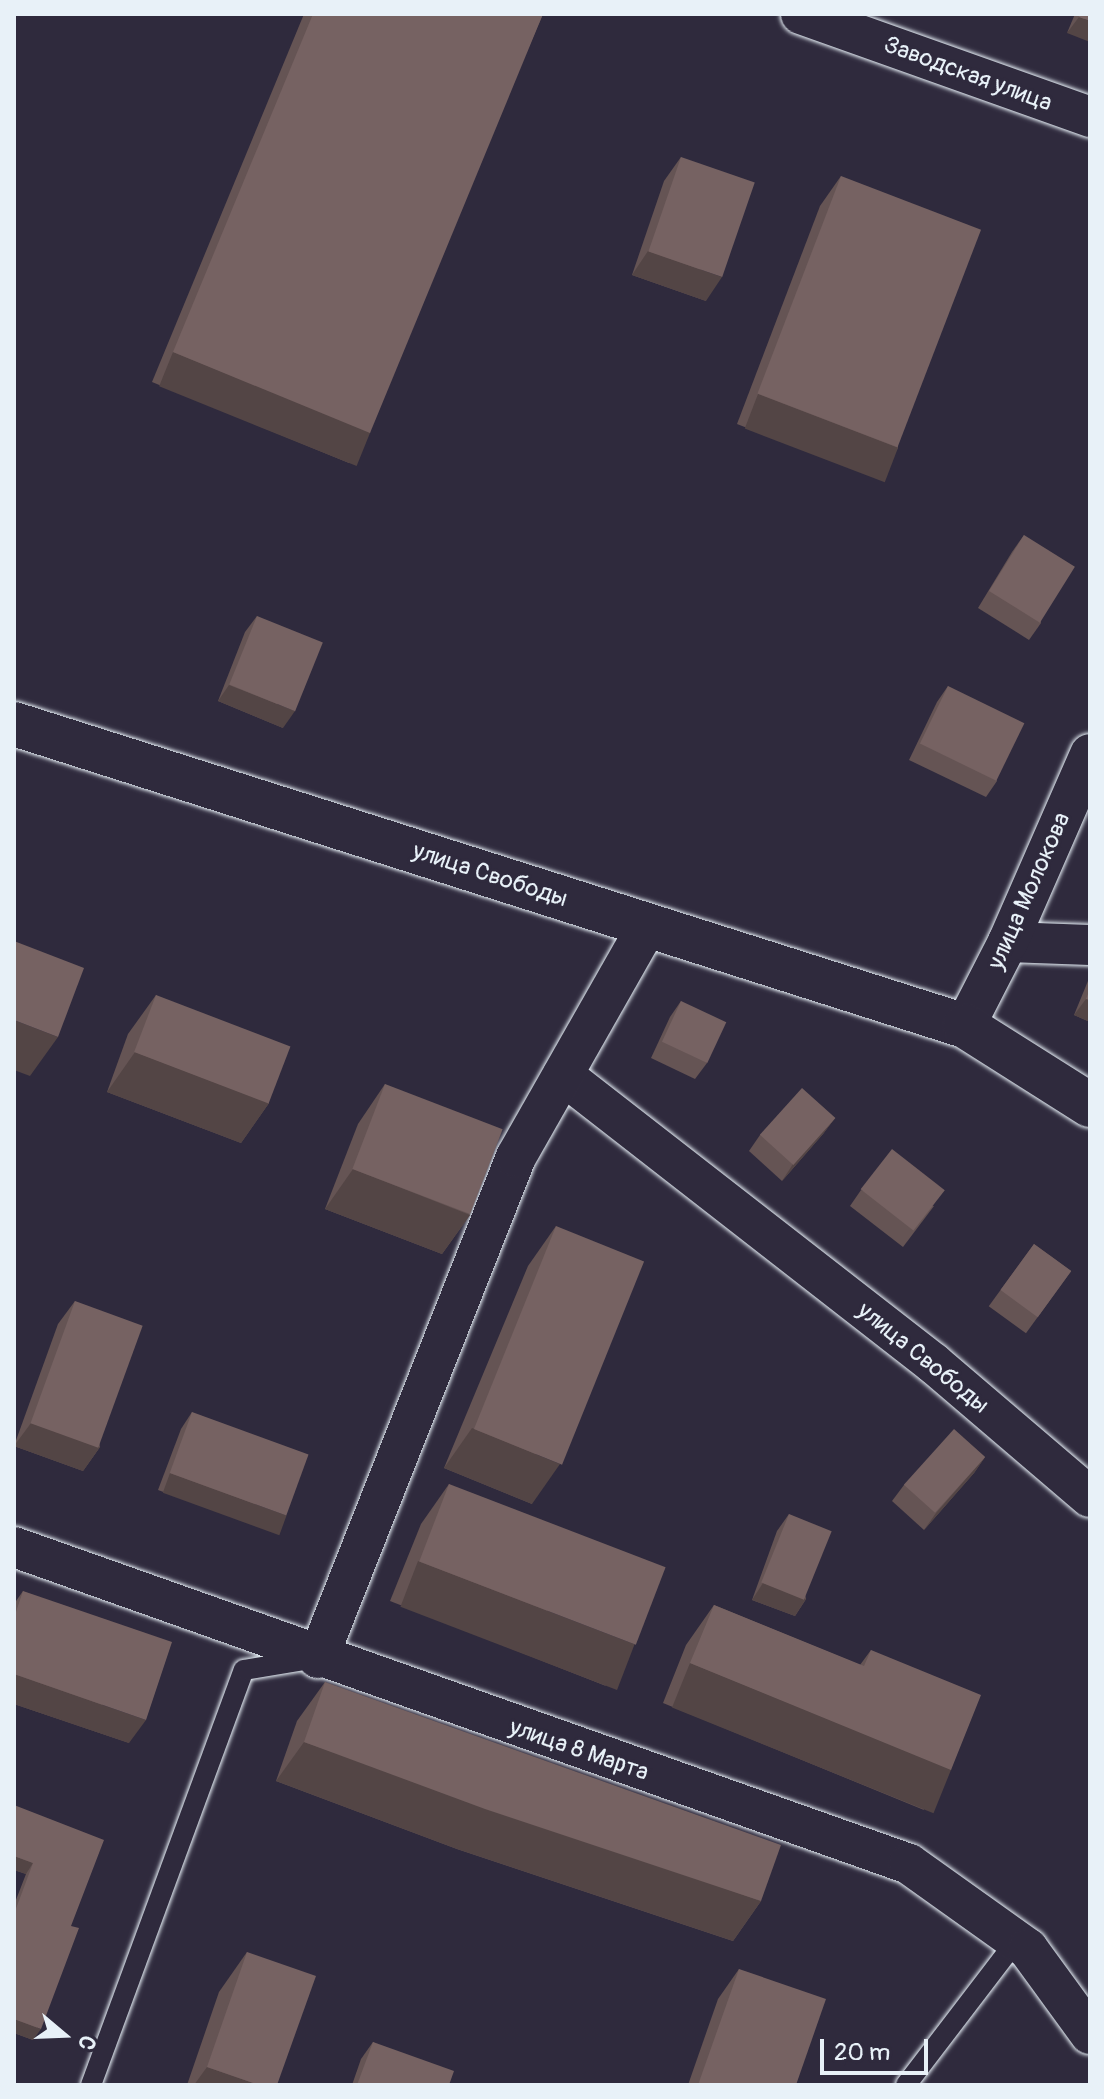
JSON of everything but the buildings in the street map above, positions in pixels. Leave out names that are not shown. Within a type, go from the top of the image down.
[{"type":"street","name":"Заводская улица","points":[[801,14],[1090,117]]},
{"type":"street","name":"улица Свободы","points":[[14,724],[965,1026],[1090,1105]]},
{"type":"street","name":"улица Молокова","points":[[965,1026],[1008,942],[1090,754]]},
{"type":"street","points":[[318,1658],[516,1157],[648,925]]},
{"type":"street","points":[[1008,942],[1090,945]]},
{"type":"street","name":"улица Свободы","points":[[563,1075],[933,1363],[1090,1497]]},
{"type":"street","name":"улица 8 Марта","points":[[14,1547],[318,1658],[909,1864],[1016,1941],[1090,2034]]},
{"type":"lane","points":[[91,2085],[244,1670],[318,1658]]},
{"type":"lane","points":[[906,2085],[1016,1941]]}]
